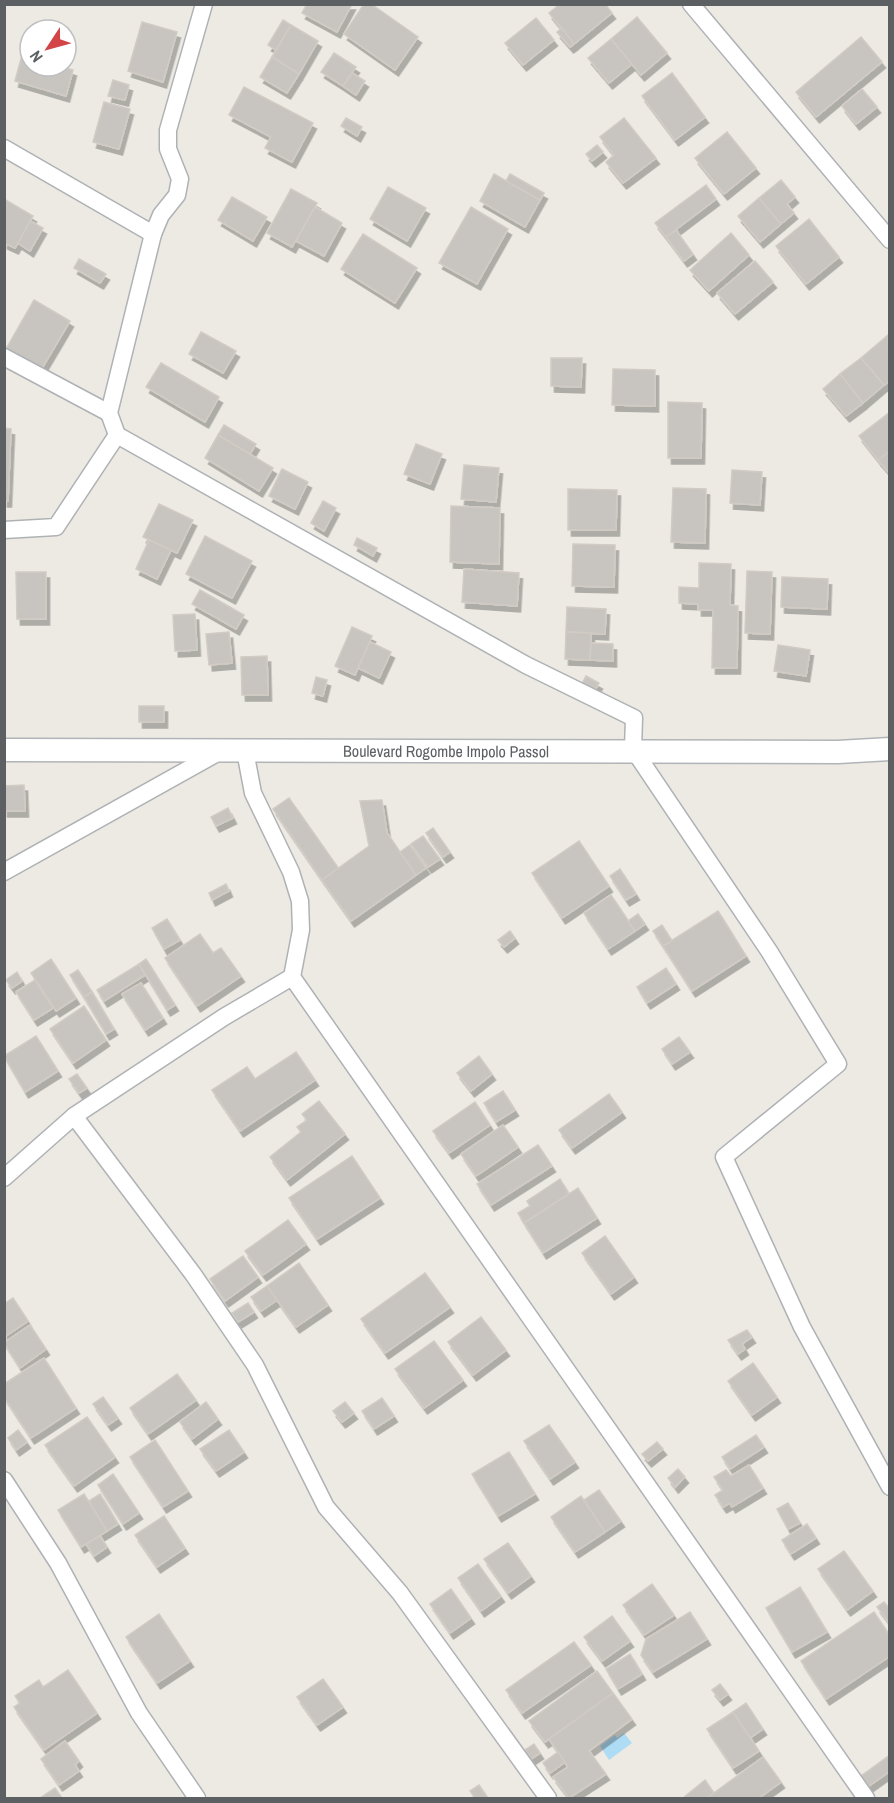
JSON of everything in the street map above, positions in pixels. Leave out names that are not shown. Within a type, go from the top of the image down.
[{"type":"street","points":[[204,4],[168,130],[168,149],[180,179],[177,195],[161,215],[153,234],[109,413],[117,435],[526,665],[634,718],[633,749],[769,951],[838,1064],[724,1157],[802,1327],[890,1487]]},
{"type":"street","points":[[691,4],[890,240]]},
{"type":"street","points":[[4,148],[153,234]]},
{"type":"street","points":[[4,357],[109,413]]},
{"type":"street","points":[[4,530],[49,530],[56,527],[117,435]]},
{"type":"street","name":"Boulevard Rogombe Impolo Passol","points":[[4,750],[219,752],[633,749],[838,752],[890,748]]},
{"type":"street","points":[[245,751],[253,793],[291,872],[300,901],[301,930],[292,977],[866,1798]]},
{"type":"street","points":[[4,872],[219,752]]},
{"type":"street","points":[[4,1178],[74,1116],[224,1017],[292,977]]},
{"type":"street","points":[[74,1116],[193,1274],[255,1365],[326,1507],[400,1593],[548,1798]]},
{"type":"street","points":[[4,1480],[58,1563],[139,1713],[197,1798]]},
{"type":"water","points":[[624,1733],[632,1743],[609,1760],[600,1746],[615,1735],[617,1738]]},
{"type":"building","points":[[307,4],[352,4],[337,32],[302,13]]},
{"type":"building","points":[[364,4],[371,4],[418,37],[395,70],[344,34]]},
{"type":"building","points":[[560,4],[605,4],[612,13],[574,44],[549,13]]},
{"type":"building","points":[[637,17],[667,53],[641,75],[611,39]]},
{"type":"building","points":[[536,18],[554,40],[523,65],[505,43]]},
{"type":"building","points":[[283,20],[291,25],[276,50],[268,45]]},
{"type":"building","points":[[142,22],[177,32],[163,82],[128,71]]},
{"type":"building","points":[[291,25],[318,41],[299,74],[272,57]]},
{"type":"building","points":[[562,28],[574,44],[570,47],[557,32]]},
{"type":"building","points":[[861,37],[882,62],[816,117],[796,92]]},
{"type":"building","points":[[611,39],[632,64],[609,83],[588,58]]},
{"type":"building","points":[[334,53],[356,67],[343,86],[321,72]]},
{"type":"building","points":[[272,57],[299,74],[287,93],[260,77]]},
{"type":"building","points":[[18,70],[18,78],[71,78],[66,96],[15,81]]},
{"type":"building","points":[[352,73],[365,81],[356,95],[343,86]]},
{"type":"building","points":[[672,73],[705,117],[675,140],[642,96]]},
{"type":"building","points":[[113,80],[129,85],[125,100],[108,96]]},
{"type":"building","points":[[244,87],[313,123],[292,162],[265,148],[271,137],[229,115]]},
{"type":"building","points":[[862,89],[877,107],[856,124],[842,106]]},
{"type":"building","points":[[104,102],[130,109],[119,149],[93,142]]},
{"type":"building","points":[[346,118],[362,127],[357,136],[341,126]]},
{"type":"building","points":[[624,118],[656,158],[623,183],[606,162],[614,155],[600,137]]},
{"type":"building","points":[[727,132],[756,168],[724,194],[695,158]]},
{"type":"building","points":[[597,145],[603,152],[592,161],[586,154]]},
{"type":"building","points":[[494,174],[540,200],[525,227],[480,201]]},
{"type":"building","points":[[510,174],[544,193],[540,200],[506,181]]},
{"type":"building","points":[[781,180],[795,197],[787,204],[794,213],[781,224],[759,198]]},
{"type":"building","points":[[706,185],[716,199],[666,237],[655,223]]},
{"type":"building","points":[[388,187],[426,208],[407,241],[370,219]]},
{"type":"building","points":[[291,189],[317,203],[292,247],[267,233]]},
{"type":"building","points":[[232,197],[267,217],[253,241],[218,220]]},
{"type":"building","points":[[759,198],[781,224],[760,242],[738,216]]},
{"type":"building","points":[[4,199],[33,216],[15,248],[4,243]]},
{"type":"building","points":[[315,207],[342,223],[324,256],[296,241]]},
{"type":"building","points":[[471,207],[508,229],[477,284],[439,263]]},
{"type":"building","points":[[809,219],[839,257],[806,284],[776,246]]},
{"type":"building","points":[[30,221],[43,228],[30,251],[18,243]]},
{"type":"building","points":[[676,230],[693,254],[684,261],[666,237]]},
{"type":"building","points":[[731,233],[749,255],[709,291],[690,270]]},
{"type":"building","points":[[363,234],[417,268],[395,303],[341,269]]},
{"type":"building","points":[[79,259],[106,274],[100,283],[74,268]]},
{"type":"building","points":[[755,261],[773,282],[735,314],[717,293]]},
{"type":"building","points":[[34,300],[70,321],[41,370],[6,349]]},
{"type":"building","points":[[201,332],[236,351],[223,373],[189,354]]},
{"type":"building","points":[[888,335],[890,381],[884,385],[861,358]]},
{"type":"building","points":[[551,358],[582,358],[581,387],[551,386]]},
{"type":"building","points":[[861,358],[884,385],[863,403],[840,374]]},
{"type":"building","points":[[161,363],[219,397],[205,422],[146,387]]},
{"type":"building","points":[[613,369],[655,370],[655,406],[612,405]]},
{"type":"building","points":[[840,374],[863,403],[846,416],[823,389]]},
{"type":"building","points":[[668,402],[702,403],[701,458],[668,458]]},
{"type":"building","points":[[890,412],[890,451],[878,460],[859,436]]},
{"type":"building","points":[[224,425],[256,444],[250,454],[218,435]]},
{"type":"building","points":[[4,428],[11,429],[8,501],[4,501]]},
{"type":"building","points":[[218,435],[273,468],[259,491],[205,458]]},
{"type":"building","points":[[416,444],[442,454],[430,484],[404,474]]},
{"type":"building","points":[[890,451],[890,474],[878,460]]},
{"type":"building","points":[[464,465],[499,468],[496,502],[461,499]]},
{"type":"building","points":[[282,469],[308,482],[295,509],[269,496]]},
{"type":"building","points":[[732,470],[762,472],[760,505],[730,503]]},
{"type":"building","points":[[673,488],[706,489],[705,543],[671,542]]},
{"type":"building","points":[[568,489],[617,490],[616,530],[568,530]]},
{"type":"building","points":[[323,501],[336,508],[324,531],[311,523]]},
{"type":"building","points":[[159,504],[193,520],[177,553],[143,537]]},
{"type":"building","points":[[451,506],[500,508],[499,564],[450,562]]},
{"type":"building","points":[[205,536],[252,561],[232,598],[186,574]]},
{"type":"building","points":[[357,538],[377,548],[373,556],[354,545]]},
{"type":"building","points":[[149,540],[171,550],[157,579],[136,569]]},
{"type":"building","points":[[573,544],[615,545],[614,587],[572,586]]},
{"type":"building","points":[[699,563],[731,564],[730,605],[738,606],[737,668],[712,668],[713,610],[698,610],[698,604],[679,603],[679,587],[699,588]]},
{"type":"building","points":[[464,569],[519,573],[517,606],[462,602]]},
{"type":"building","points":[[747,571],[772,572],[770,634],[745,633]]},
{"type":"building","points":[[16,572],[46,572],[46,619],[17,619]]},
{"type":"building","points":[[782,577],[828,579],[827,609],[781,607]]},
{"type":"building","points":[[200,590],[244,615],[236,629],[192,604]]},
{"type":"building","points":[[567,607],[606,609],[605,634],[566,632]]},
{"type":"building","points":[[195,614],[197,650],[175,651],[173,615]]},
{"type":"building","points":[[352,627],[372,636],[355,675],[335,666]]},
{"type":"building","points":[[229,632],[232,663],[209,665],[206,634]]},
{"type":"building","points":[[566,632],[591,633],[590,660],[565,659]]},
{"type":"building","points":[[370,642],[391,652],[379,678],[358,668]]},
{"type":"building","points":[[591,643],[613,644],[613,661],[590,660]]},
{"type":"building","points":[[778,645],[810,650],[806,676],[774,671]]},
{"type":"building","points":[[267,656],[268,695],[242,695],[241,657]]},
{"type":"building","points":[[586,676],[599,683],[595,690],[582,684]]},
{"type":"building","points":[[316,677],[327,680],[323,696],[312,693]]},
{"type":"building","points":[[139,706],[164,706],[164,722],[139,722]]},
{"type":"building","points":[[24,785],[25,811],[4,811],[4,786]]},
{"type":"building","points":[[289,798],[339,869],[322,880],[273,809]]},
{"type":"building","points":[[382,800],[387,833],[416,875],[351,921],[322,880],[369,846],[360,801]]},
{"type":"building","points":[[228,808],[233,818],[216,826],[211,817]]},
{"type":"building","points":[[433,828],[450,852],[443,857],[426,833]]},
{"type":"building","points":[[423,836],[440,859],[428,867],[411,844]]},
{"type":"building","points":[[579,841],[609,886],[562,918],[532,873]]},
{"type":"building","points":[[410,845],[426,868],[416,875],[400,852]]},
{"type":"building","points":[[620,869],[636,894],[626,900],[610,876]]},
{"type":"building","points":[[226,884],[229,891],[212,900],[209,893]]},
{"type":"building","points":[[611,895],[635,931],[608,949],[584,913]]},
{"type":"building","points":[[718,911],[746,956],[692,991],[663,946]]},
{"type":"building","points":[[638,914],[645,924],[635,931],[628,921]]},
{"type":"building","points":[[167,919],[180,940],[164,949],[152,928]]},
{"type":"building","points":[[662,925],[672,941],[663,946],[653,931]]},
{"type":"building","points":[[510,931],[515,938],[504,947],[498,940]]},
{"type":"building","points":[[200,934],[213,953],[221,948],[241,976],[197,1006],[165,958]]},
{"type":"building","points":[[51,959],[76,998],[56,1011],[31,973]]},
{"type":"building","points":[[146,959],[175,1005],[167,1010],[139,964]]},
{"type":"building","points":[[139,964],[145,975],[104,1001],[97,990]]},
{"type":"building","points":[[666,968],[676,984],[647,1003],[637,987]]},
{"type":"building","points":[[78,970],[92,992],[84,997],[70,975]]},
{"type":"building","points":[[17,972],[22,981],[12,988],[6,980]]},
{"type":"building","points":[[35,980],[53,1008],[34,1020],[16,992]]},
{"type":"building","points":[[141,983],[163,1018],[145,1030],[122,994]]},
{"type":"building","points":[[92,992],[114,1029],[106,1034],[84,997]]},
{"type":"building","points":[[84,1006],[106,1040],[73,1063],[50,1029]]},
{"type":"building","points":[[36,1036],[58,1071],[25,1092],[4,1056]]},
{"type":"building","points":[[679,1037],[690,1052],[672,1064],[662,1049]]},
{"type":"building","points":[[296,1052],[315,1080],[240,1131],[212,1090],[247,1067],[255,1079]]},
{"type":"building","points":[[479,1056],[492,1074],[471,1091],[457,1073]]},
{"type":"building","points":[[77,1074],[87,1088],[79,1093],[69,1079]]},
{"type":"building","points":[[503,1091],[515,1110],[496,1122],[484,1103]]},
{"type":"building","points":[[609,1094],[622,1112],[572,1148],[559,1130]]},
{"type":"building","points":[[319,1101],[345,1134],[287,1180],[270,1157],[301,1132],[297,1127],[307,1120],[302,1114]]},
{"type":"building","points":[[475,1102],[490,1125],[449,1153],[433,1131]]},
{"type":"building","points":[[503,1125],[518,1147],[476,1176],[461,1154]]},
{"type":"building","points":[[538,1145],[552,1166],[491,1205],[477,1184]]},
{"type":"building","points":[[352,1156],[380,1198],[317,1239],[289,1198]]},
{"type":"building","points":[[560,1179],[569,1194],[524,1223],[518,1213],[530,1206],[527,1201]]},
{"type":"building","points":[[578,1188],[597,1218],[543,1253],[524,1223]]},
{"type":"building","points":[[288,1220],[306,1244],[263,1275],[245,1251]]},
{"type":"building","points":[[605,1236],[634,1277],[611,1294],[582,1253]]},
{"type":"building","points":[[243,1256],[258,1277],[225,1301],[210,1279]]},
{"type":"building","points":[[299,1263],[328,1305],[296,1327],[267,1286]]},
{"type":"building","points":[[425,1273],[450,1307],[385,1353],[361,1319]]},
{"type":"building","points":[[267,1286],[277,1300],[261,1311],[251,1297]]},
{"type":"building","points":[[13,1298],[28,1321],[4,1337],[4,1304]]},
{"type":"building","points":[[248,1303],[254,1312],[238,1322],[232,1313]]},
{"type":"building","points":[[481,1317],[506,1350],[473,1375],[448,1342]]},
{"type":"building","points":[[30,1325],[46,1349],[20,1368],[4,1343]]},
{"type":"building","points":[[747,1330],[752,1337],[742,1344],[745,1349],[738,1354],[728,1340]]},
{"type":"building","points":[[434,1341],[463,1380],[424,1408],[395,1369]]},
{"type":"building","points":[[44,1358],[76,1408],[31,1438],[4,1397],[4,1384]]},
{"type":"building","points":[[753,1363],[777,1397],[752,1415],[728,1381]]},
{"type":"building","points":[[177,1374],[196,1400],[148,1434],[130,1408]]},
{"type":"building","points":[[103,1397],[118,1418],[108,1425],[93,1404]]},
{"type":"building","points":[[382,1398],[394,1416],[374,1429],[362,1411]]},
{"type":"building","points":[[206,1402],[218,1419],[192,1439],[180,1422]]},
{"type":"building","points":[[345,1402],[354,1413],[342,1422],[333,1411]]},
{"type":"building","points":[[87,1417],[115,1457],[74,1486],[45,1445]]},
{"type":"building","points":[[549,1425],[575,1462],[550,1479],[524,1441]]},
{"type":"building","points":[[18,1430],[27,1442],[16,1450],[8,1438]]},
{"type":"building","points":[[229,1430],[244,1452],[216,1471],[200,1449]]},
{"type":"building","points":[[756,1435],[764,1447],[730,1469],[722,1457]]},
{"type":"building","points":[[155,1440],[188,1491],[163,1507],[130,1457]]},
{"type":"building","points":[[657,1442],[663,1449],[648,1461],[642,1454]]},
{"type":"building","points":[[509,1452],[535,1494],[498,1516],[472,1474]]},
{"type":"building","points":[[749,1465],[763,1488],[732,1507],[730,1503],[723,1507],[715,1495],[723,1490],[714,1477],[726,1470],[731,1476]]},
{"type":"building","points":[[678,1469],[685,1477],[675,1487],[668,1478]]},
{"type":"building","points":[[113,1474],[139,1513],[123,1524],[98,1485]]},
{"type":"building","points":[[599,1490],[621,1521],[605,1532],[584,1500]]},
{"type":"building","points":[[84,1494],[107,1531],[81,1547],[58,1510]]},
{"type":"building","points":[[100,1494],[118,1524],[107,1531],[89,1501]]},
{"type":"building","points":[[581,1496],[605,1532],[575,1552],[551,1517]]},
{"type":"building","points":[[788,1503],[800,1523],[788,1529],[777,1509]]},
{"type":"building","points":[[164,1516],[185,1548],[157,1567],[135,1535]]},
{"type":"building","points":[[807,1524],[816,1538],[791,1554],[782,1540]]},
{"type":"building","points":[[100,1536],[107,1547],[94,1556],[86,1544]]},
{"type":"building","points":[[508,1543],[531,1576],[508,1593],[484,1559]]},
{"type":"building","points":[[844,1551],[873,1591],[847,1610],[818,1569]]},
{"type":"building","points":[[478,1564],[501,1596],[481,1611],[458,1578]]},
{"type":"building","points":[[652,1584],[674,1615],[644,1635],[623,1605]]},
{"type":"building","points":[[800,1587],[827,1632],[792,1652],[766,1608]]},
{"type":"building","points":[[451,1589],[471,1618],[450,1633],[430,1604]]},
{"type":"building","points":[[884,1602],[890,1609],[890,1624],[877,1607]]},
{"type":"building","points":[[690,1612],[707,1639],[653,1672],[641,1655],[646,1639]]},
{"type":"building","points":[[874,1612],[890,1636],[890,1656],[826,1699],[801,1661]]},
{"type":"building","points":[[159,1614],[190,1661],[157,1683],[126,1637]]},
{"type":"building","points":[[612,1616],[630,1641],[602,1661],[584,1637]]},
{"type":"building","points":[[574,1642],[591,1665],[522,1713],[506,1690]]},
{"type":"building","points":[[630,1654],[642,1674],[618,1689],[606,1669]]},
{"type":"building","points":[[68,1670],[97,1713],[44,1750],[14,1707],[20,1703],[15,1696],[39,1680],[43,1687]]},
{"type":"building","points":[[597,1671],[613,1693],[545,1742],[529,1721]]},
{"type":"building","points":[[323,1679],[343,1707],[317,1725],[297,1697]]},
{"type":"building","points":[[720,1684],[728,1694],[720,1700],[712,1690]]},
{"type":"building","points":[[613,1693],[632,1719],[589,1751],[606,1774],[569,1798],[553,1777],[568,1767],[549,1739]]},
{"type":"building","points":[[746,1703],[763,1729],[750,1738],[733,1712]]},
{"type":"building","points":[[733,1712],[759,1751],[733,1768],[707,1729]]},
{"type":"building","points":[[65,1741],[79,1761],[75,1765],[79,1771],[59,1785],[41,1759]]},
{"type":"building","points":[[534,1744],[540,1753],[531,1759],[525,1750]]},
{"type":"building","points":[[558,1752],[565,1762],[550,1773],[543,1763]]},
{"type":"building","points":[[890,1755],[890,1771],[869,1786],[861,1776]]},
{"type":"building","points":[[763,1757],[781,1782],[759,1798],[707,1798]]},
{"type":"building","points":[[705,1780],[714,1793],[707,1798],[683,1798]]},
{"type":"building","points":[[479,1785],[488,1798],[475,1798],[470,1791]]},
{"type":"building","points":[[55,1788],[62,1798],[40,1798]]}]
